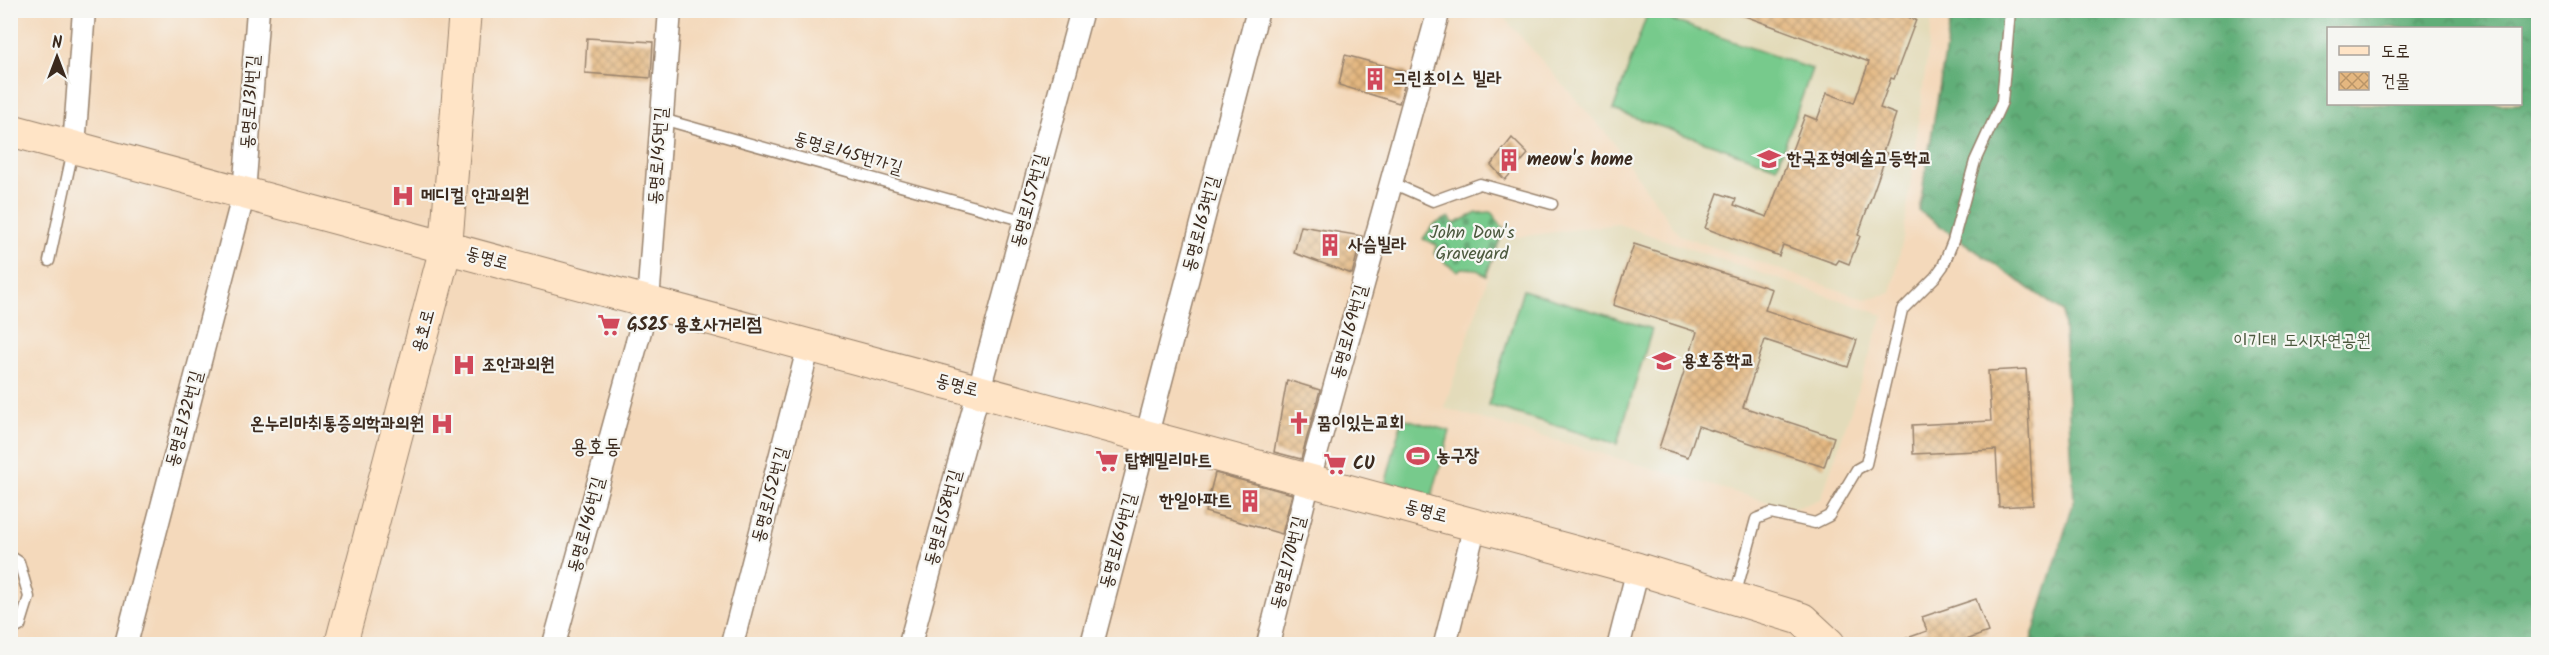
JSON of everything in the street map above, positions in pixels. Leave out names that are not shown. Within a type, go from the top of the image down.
[{"type":"street","points":[[74,147],[84,10]]},
{"type":"street","name":"동명로131번길","points":[[244,193],[258,10]]},
{"type":"street","name":"용호로","points":[[341,645],[446,248],[465,10]]},
{"type":"street","name":"동명로145번길","points":[[648,302],[670,10]]},
{"type":"street","name":"동명로157번길","points":[[979,392],[1082,10]]},
{"type":"street","name":"동명로163번길","points":[[1146,436],[1258,10]]},
{"type":"street","name":"동명로169번길","points":[[1309,481],[1439,10]]},
{"type":"street","name":"동명로","points":[[10,130],[1638,569],[1802,619],[1829,645]]},
{"type":"street","name":"동명로132번길","points":[[126,645],[244,193]]},
{"type":"street","name":"동명로146번길","points":[[555,645],[648,302]]},
{"type":"street","name":"동명로152번길","points":[[732,645],[809,345]]},
{"type":"street","name":"동명로158번길","points":[[910,645],[979,392]]},
{"type":"street","name":"동명로164번길","points":[[1092,645],[1146,436]]},
{"type":"street","name":"동명로170번길","points":[[1268,645],[1309,481]]},
{"type":"street","points":[[1445,645],[1475,525]]},
{"type":"street","points":[[1619,645],[1638,569]]},
{"type":"lane","points":[[1734,599],[1756,519],[1771,513],[1815,524],[1829,516],[1857,469],[1866,464],[1902,310],[1943,266],[1953,241],[1975,161],[1999,112],[2002,102],[2010,10]]},
{"type":"lane","name":"동명로145번가길","points":[[662,119],[1025,221]]},
{"type":"lane","points":[[50,261],[74,147]]},
{"type":"lane","points":[[1392,183],[1433,201],[1480,184],[1552,204]]},
{"type":"lane","points":[[10,556],[19,562],[29,597],[21,626],[10,631]]},
{"type":"shaded area","name":"한국조형예술고등학교","points":[[1498,11],[1933,11],[1903,239],[1891,293],[1865,299],[1679,235],[1611,139]]},
{"type":"shaded area","name":"용호중학교","points":[[1618,224],[1883,315],[1821,499],[1793,509],[1444,408],[1501,239]]},
{"type":"green space","name":"이기대 도시자연공원","points":[[1952,11],[2538,11],[2538,644],[2030,644],[2074,501],[2063,312],[1919,211]]},
{"type":"green space","points":[[1648,12],[1812,69],[1777,167],[1613,110]]},
{"type":"green space","name":"John Dow's Graveyard","points":[[1491,212],[1504,229],[1486,276],[1476,269],[1461,268],[1458,271],[1445,263],[1442,256],[1434,254],[1437,245],[1423,239],[1433,225],[1449,217],[1454,224],[1477,213]]},
{"type":"green space","points":[[1523,290],[1652,329],[1617,444],[1488,405]]},
{"type":"green space","name":"농구장","points":[[1402,418],[1450,431],[1432,496],[1386,482]]},
{"type":"building","points":[[1734,10],[1889,10],[1916,20],[1894,79],[1891,78],[1880,108],[1896,114],[1883,152],[1887,153],[1849,264],[1839,260],[1836,264],[1783,245],[1779,256],[1705,228],[1718,193],[1736,199],[1734,205],[1767,217],[1805,115],[1817,120],[1827,93],[1854,103],[1869,62],[1734,12]]},
{"type":"building","points":[[587,38],[653,42],[651,78],[585,73]]},
{"type":"building","name":"그린초이스 빌라","points":[[1345,55],[1408,72],[1399,103],[1339,85]]},
{"type":"building","name":"meow's home","points":[[1512,138],[1528,154],[1505,180],[1491,165]]},
{"type":"building","name":"사슴빌라","points":[[1301,226],[1362,236],[1352,274],[1294,253]]},
{"type":"building","points":[[1634,244],[1772,289],[1765,310],[1857,340],[1848,367],[1765,340],[1743,407],[1834,437],[1824,467],[1698,426],[1688,457],[1659,448],[1697,332],[1613,305]]},
{"type":"building","points":[[2026,369],[2033,505],[1999,507],[1996,450],[1913,454],[1912,425],[1991,421],[1988,371]]},
{"type":"building","name":"꿈이있는교회","points":[[1287,380],[1320,390],[1301,459],[1274,452]]},
{"type":"building","name":"한일아파트","points":[[1215,473],[1292,494],[1282,534],[1205,512]]},
{"type":"building","points":[[1976,599],[1988,632],[1953,645],[1897,645],[1896,642],[1927,631],[1922,617]]},
{"type":"place","name":"그린초이스 빌라","points":[[1375,79]]},
{"type":"place","name":"한국조형예술고등학교","points":[[1769,159]]},
{"type":"place","name":"meow's home","points":[[1509,160]]},
{"type":"place","name":"메디컬 안과의원","points":[[403,196]]},
{"type":"place","name":"사슴빌라","points":[[1330,245]]},
{"type":"place","name":"GS25 용호사거리점","points":[[609,325]]},
{"type":"place","name":"용호중학교","points":[[1664,361]]},
{"type":"place","name":"조안과의원","points":[[464,365]]},
{"type":"place","name":"꿈이있는교회","points":[[1299,423]]},
{"type":"place","name":"온누리마취통증의학과의원","points":[[442,424]]},
{"type":"place","name":"농구장","points":[[1418,456]]},
{"type":"place","name":"탑훼밀리마트","points":[[1107,461]]},
{"type":"place","name":"CU","points":[[1335,464]]},
{"type":"place","name":"한일아파트","points":[[1250,501]]},
{"type":"district","name":"용호동","points":[[596,447]]}]
